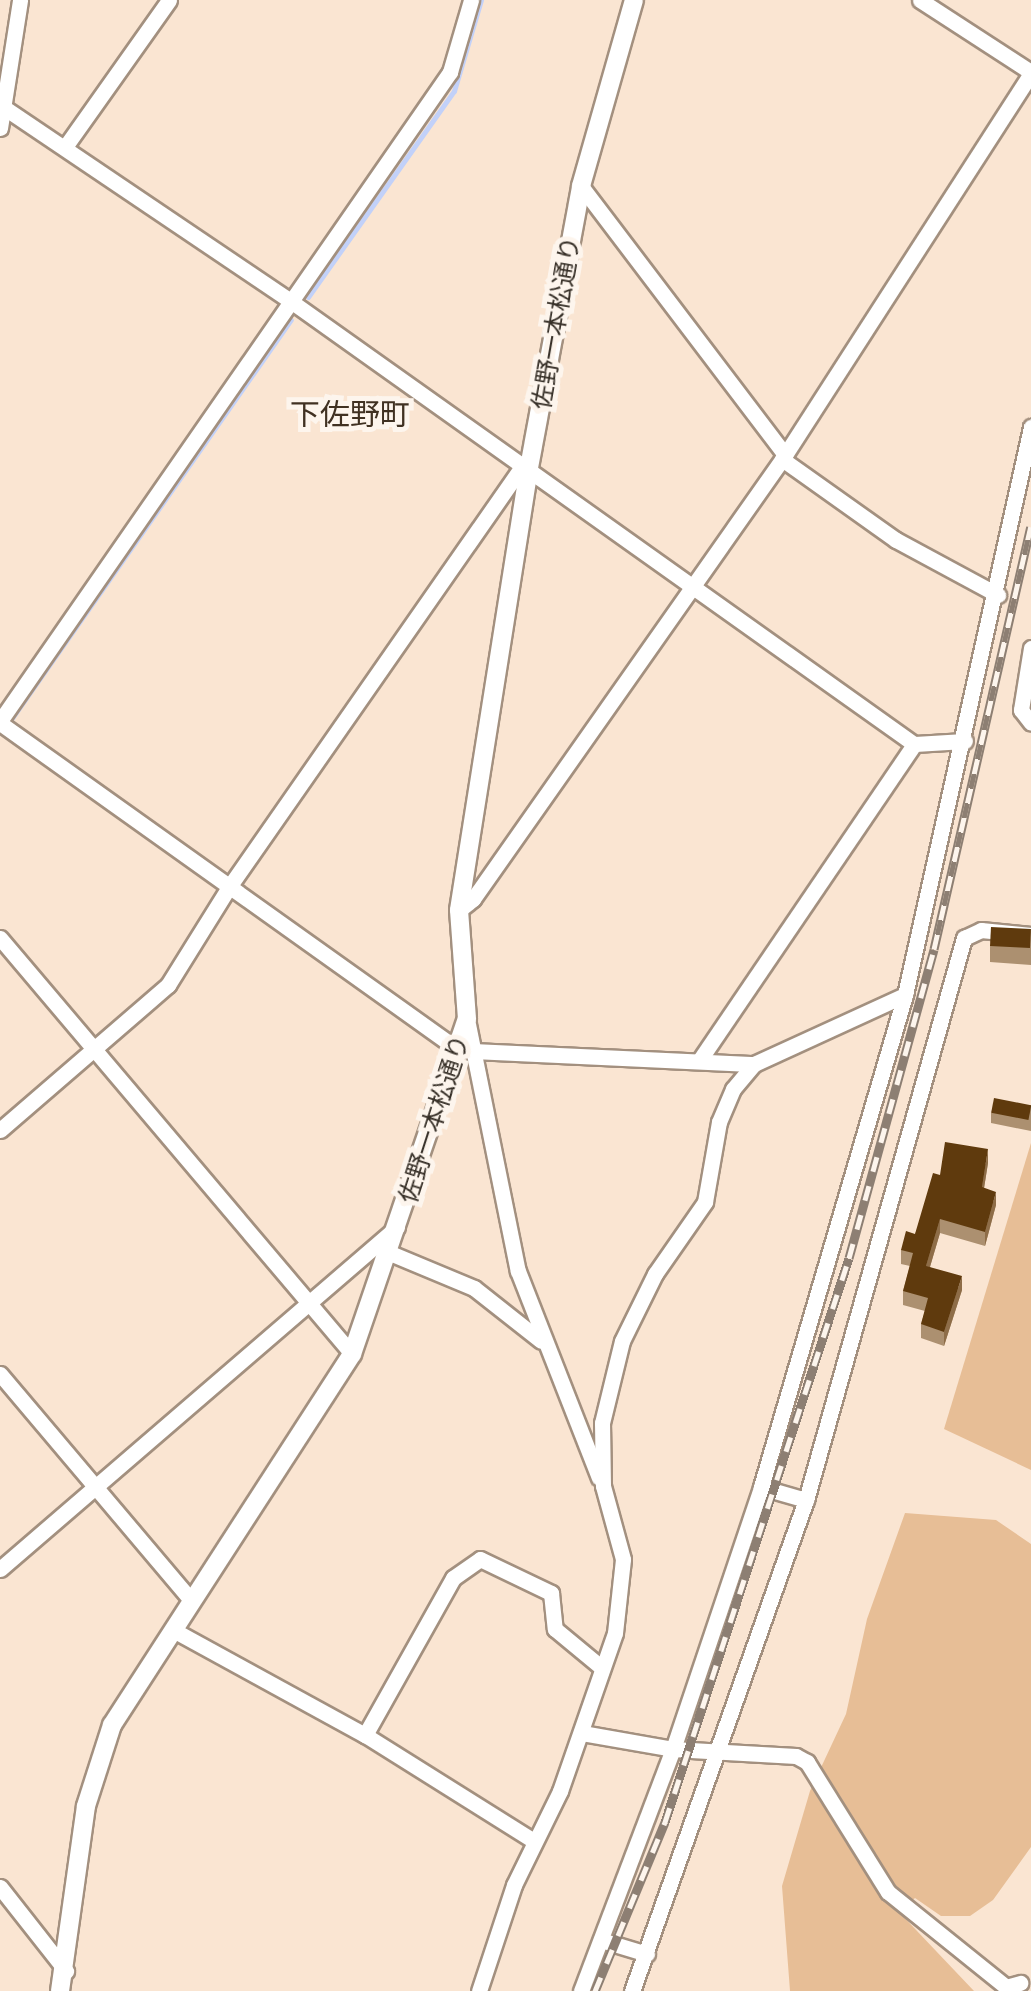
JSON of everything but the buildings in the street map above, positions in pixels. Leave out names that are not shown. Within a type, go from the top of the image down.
[{"type":"street","points":[[0,128],[20,0]]},
{"type":"street","points":[[65,147],[168,0]]},
{"type":"street","points":[[472,0],[450,72],[0,722],[229,887],[466,1049],[701,1058],[754,1064]]},
{"type":"street","name":"佐野一本松通り","points":[[62,1986],[86,1806],[107,1741],[192,1601],[352,1354],[466,1049],[459,910],[525,470],[581,186],[634,0]]},
{"type":"street","points":[[459,910],[473,899],[784,457],[1031,73],[920,0]]},
{"type":"street","points":[[6,109],[292,302],[914,744],[965,741]]},
{"type":"street","points":[[581,186],[784,457],[896,540],[998,595]]},
{"type":"street","points":[[580,1991],[673,1749],[760,1487],[905,995],[998,595],[1031,427]]},
{"type":"street","points":[[0,1130],[168,985],[229,887],[525,470]]},
{"type":"street","points":[[1031,648],[1021,710],[1031,723]]},
{"type":"street","points":[[701,1058],[914,744]]},
{"type":"street","points":[[632,1991],[806,1500],[876,1269],[964,938],[981,930],[1031,935]]},
{"type":"street","points":[[0,938],[307,1306],[352,1354]]},
{"type":"street","points":[[603,1486],[604,1404],[622,1341],[655,1274],[704,1202],[725,1104],[754,1064],[905,995]]},
{"type":"street","points":[[466,1049],[507,1231],[541,1341],[603,1486],[623,1559],[624,1592],[582,1733],[534,1841],[479,1991]]},
{"type":"street","points":[[0,1569],[400,1224]]},
{"type":"street","points":[[390,1254],[474,1288],[541,1341]]},
{"type":"street","points":[[0,1374],[192,1601]]},
{"type":"street","points":[[760,1487],[806,1500]]},
{"type":"street","points":[[364,1735],[453,1578],[480,1558],[552,1593],[555,1629],[601,1666]]},
{"type":"street","points":[[176,1632],[364,1735],[534,1841]]},
{"type":"street","points":[[582,1733],[673,1749],[720,1748],[806,1762],[888,1892],[1006,1988],[1020,1984]]},
{"type":"street","points":[[0,1887],[62,1986]]},
{"type":"street","points":[[600,1940],[647,1954]]},
{"type":"shaded area","points":[[1031,1143],[1031,1470],[944,1429]]},
{"type":"shaded area","points":[[905,1513],[996,1520],[1031,1544],[1031,1847],[993,1900],[970,1916],[941,1916],[915,1898],[899,1912],[974,1991],[790,1991],[782,1886],[810,1791],[846,1714],[867,1619]]},
{"type":"waterway","points":[[308,297],[454,91],[481,0]]},
{"type":"waterway","points":[[12,718],[291,320]]},
{"type":"railway","points":[[595,1991],[665,1822],[849,1258],[934,949],[1031,527]]},
{"type":"district","name":"下佐野町","points":[[350,414]]}]
